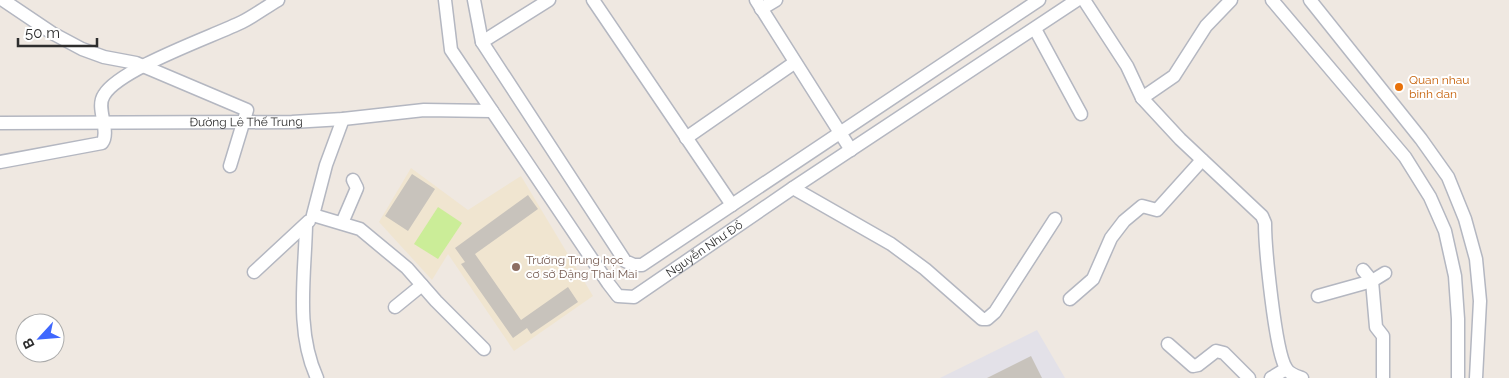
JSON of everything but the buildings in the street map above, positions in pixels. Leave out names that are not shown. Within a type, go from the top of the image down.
[{"type":"street","points":[[3,0],[52,33],[82,49],[143,66],[247,110],[230,166]]},
{"type":"street","points":[[0,162],[104,142],[101,100],[104,94],[116,82],[143,66],[244,21],[278,0]]},
{"type":"street","name":"Nguyễn Như Đổ","points":[[445,0],[451,50],[618,296],[634,297],[793,188],[1077,0]]},
{"type":"street","points":[[474,0],[482,42],[625,260],[634,265],[642,265],[1039,0]]},
{"type":"street","points":[[593,0],[732,205]]},
{"type":"street","points":[[776,0],[758,4],[851,150]]},
{"type":"street","points":[[1084,0],[1127,66],[1142,98],[1180,139],[1262,216],[1265,223],[1279,348],[1295,375],[1271,378]]},
{"type":"street","points":[[1142,98],[1174,76],[1206,26],[1231,0]]},
{"type":"street","points":[[1272,0],[1405,157],[1430,197],[1445,230],[1455,276],[1458,318],[1458,378]]},
{"type":"street","points":[[1310,0],[1421,139],[1448,177],[1465,219],[1476,259],[1480,301],[1476,378]]},
{"type":"street","points":[[482,42],[543,1]]},
{"type":"street","points":[[1035,29],[1081,114]]},
{"type":"street","points":[[686,138],[794,63]]},
{"type":"street","name":"Đường Lê Thế Trung","points":[[0,123],[343,120],[424,110],[492,111]]},
{"type":"street","points":[[317,378],[310,359],[302,311],[310,220],[326,165],[343,120]]},
{"type":"street","points":[[1070,299],[1093,279],[1111,238],[1124,221],[1142,206],[1157,210],[1202,160]]},
{"type":"street","points":[[342,223],[357,188],[354,180]]},
{"type":"street","points":[[793,188],[897,248],[982,320],[987,319],[994,312],[1055,219]]},
{"type":"street","points":[[254,272],[310,220],[342,223],[360,229],[407,268],[422,286],[484,349]]},
{"type":"street","points":[[1363,270],[1372,281],[1376,327],[1383,336],[1383,378]]},
{"type":"street","points":[[1318,296],[1372,281],[1385,273]]},
{"type":"street","points":[[395,306],[422,286]]},
{"type":"street","points":[[1168,344],[1192,366],[1198,365],[1216,352],[1224,353],[1249,378]]},
{"type":"shaded area","name":"Trường Trung học cơ sở Đặng Thai Mai","points":[[411,168],[468,210],[521,176],[593,296],[514,351],[448,254],[432,280],[379,222]]},
{"type":"shaded area","points":[[1037,330],[1065,378],[940,378]]},
{"type":"green space","points":[[438,207],[462,223],[438,259],[414,244]]},
{"type":"place","name":"Quan nhau binh dan","points":[[1399,87]]},
{"type":"place","name":"Trường Trung học cơ sở Đặng Thai Mai","points":[[516,267]]}]
